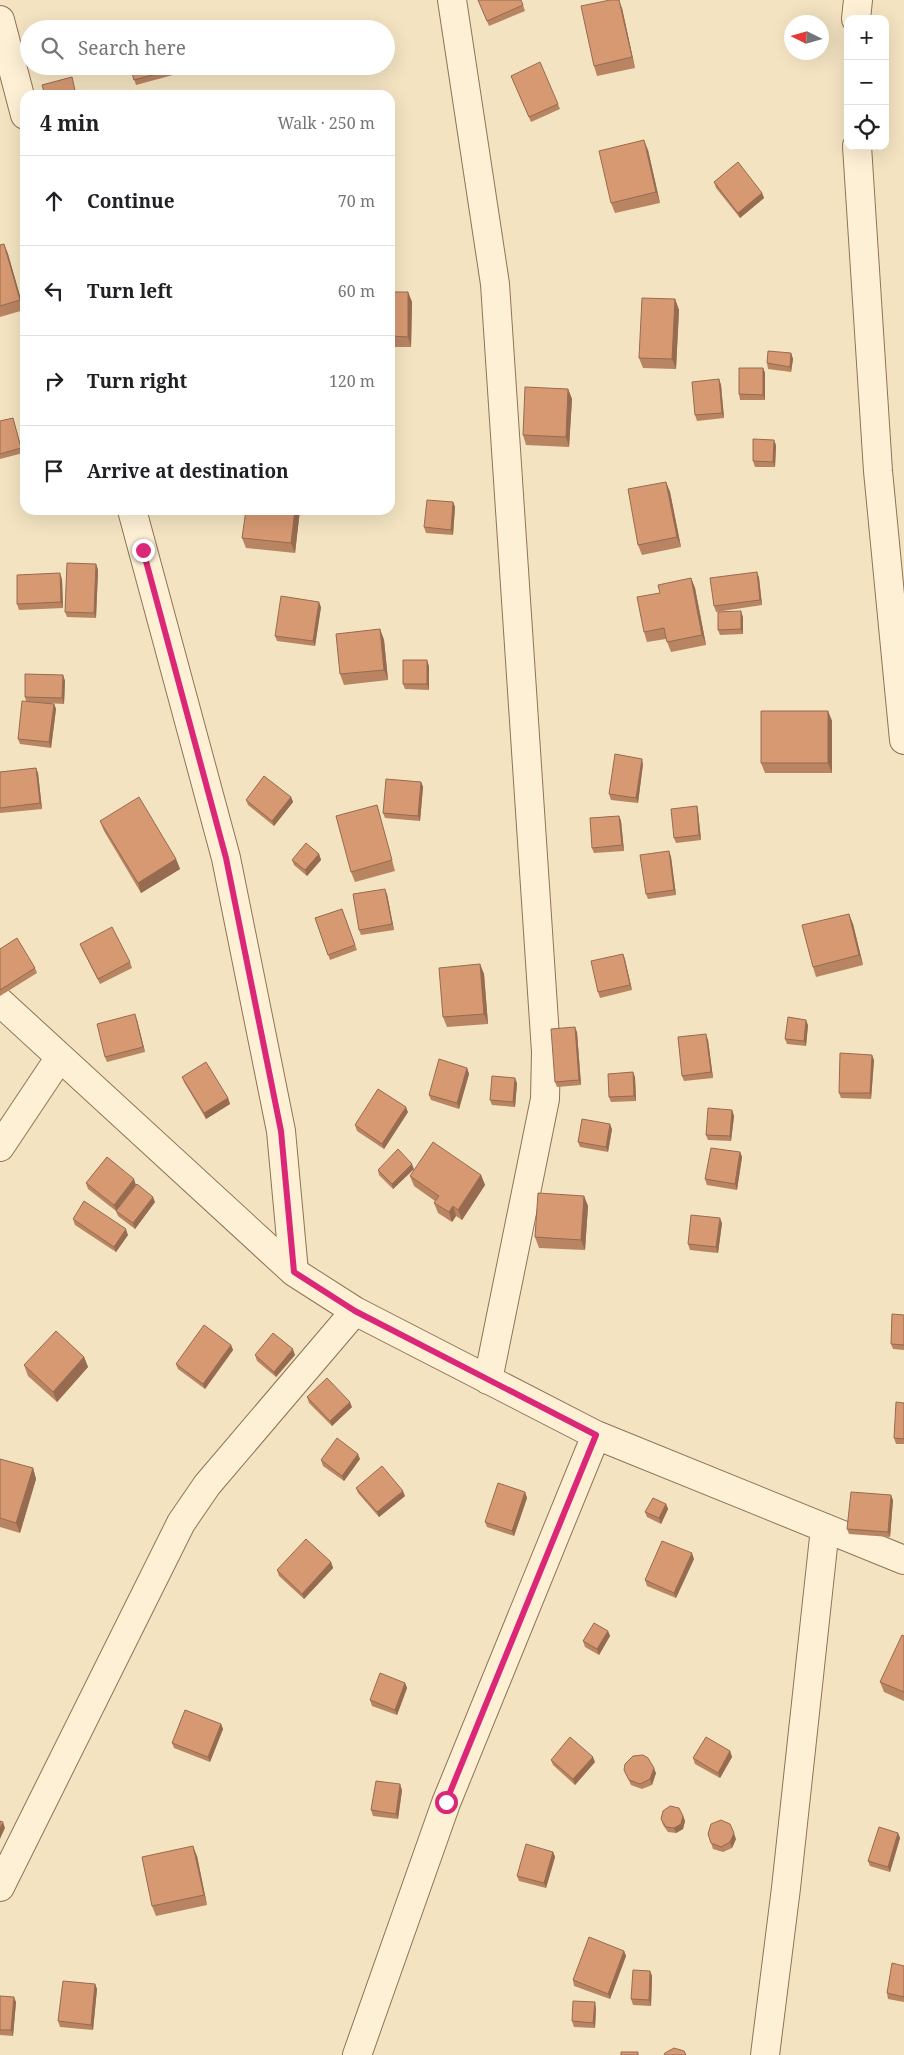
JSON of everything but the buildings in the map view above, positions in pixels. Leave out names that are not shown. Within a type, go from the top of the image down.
[{"type":"street","points":[[452,0],[495,284],[546,1052],[545,1099],[488,1380]]},
{"type":"street","points":[[856,15],[858,0]]},
{"type":"street","points":[[0,20],[20,96]]},
{"type":"street","points":[[857,150],[878,471],[904,740]]},
{"type":"street","points":[[133,515],[226,858],[281,1131],[294,1272]]},
{"type":"street","points":[[0,1002],[294,1272],[355,1311],[596,1435],[904,1560]]},
{"type":"street","points":[[0,1147],[60,1057]]},
{"type":"street","points":[[0,1887],[181,1523],[207,1485],[355,1311]]},
{"type":"street","points":[[358,2055],[446,1802],[596,1435]]},
{"type":"street","points":[[765,2055],[786,1888],[825,1528]]},
{"type":"route","points":[[143,550],[226,858],[281,1131],[294,1272],[355,1311],[596,1435],[446,1802]]}]
